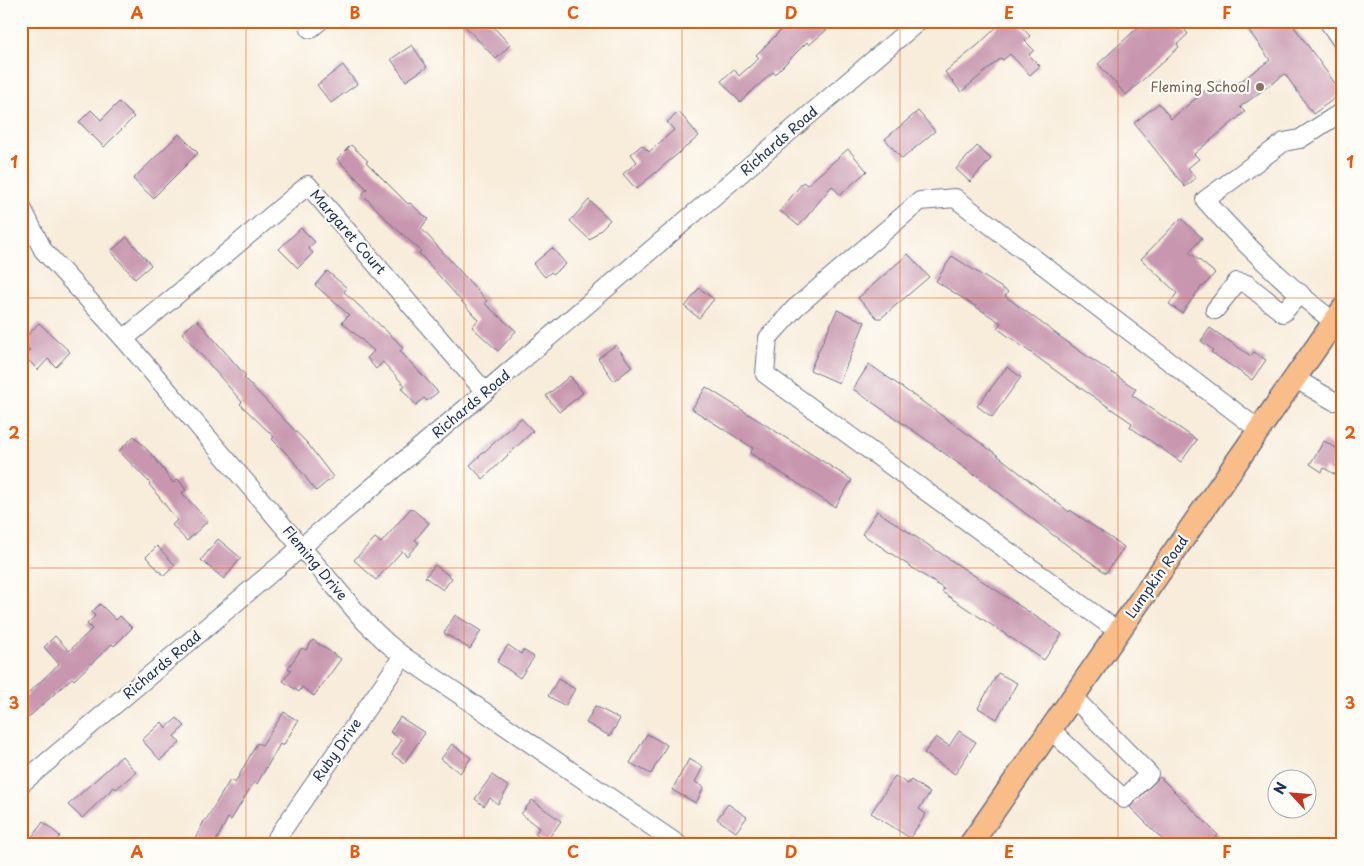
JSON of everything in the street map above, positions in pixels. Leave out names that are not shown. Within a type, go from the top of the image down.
[{"type":"main road","name":"Lumpkin Road","points":[[970,845],[1338,315]]},
{"type":"street","name":"Richards Road","points":[[21,784],[485,392],[919,21]]},
{"type":"street","points":[[1328,21],[1343,43]]},
{"type":"street","points":[[1338,315],[1300,293],[1241,240],[1205,200],[1284,142],[1300,139],[1343,111]]},
{"type":"street","name":"Margaret Court","points":[[124,339],[308,185],[485,392]]},
{"type":"street","points":[[1119,632],[765,374],[768,338],[795,308],[920,201],[955,198],[1259,430]]},
{"type":"street","name":"Fleming Drive","points":[[21,206],[43,250],[124,339],[366,622],[387,643],[403,656],[679,845]]},
{"type":"street","points":[[1215,310],[1237,282],[1248,284],[1283,313],[1300,293]]},
{"type":"street","points":[[1294,378],[1340,399]]},
{"type":"street","name":"Ruby Drive","points":[[272,845],[403,656]]},
{"type":"street","points":[[1051,730],[1124,799],[1149,774],[1073,698]]},
{"type":"building","points":[[460,21],[488,21],[510,45],[496,59]]},
{"type":"building","points":[[790,21],[837,21],[809,45],[807,42],[775,74],[773,72],[740,102],[721,81],[734,69],[739,76],[759,58],[756,55]]},
{"type":"building","points":[[1003,21],[1016,21],[1030,36],[1025,41],[1034,50],[1029,55],[1040,66],[1030,75],[1010,54],[1003,60],[1001,58],[961,92],[945,72],[978,45]]},
{"type":"building","points":[[1145,21],[1195,21],[1185,30],[1188,34],[1177,44],[1179,47],[1126,95],[1098,64]]},
{"type":"building","points":[[1242,21],[1290,21],[1342,93],[1313,114],[1285,74],[1240,107],[1245,112],[1194,154],[1199,159],[1188,168],[1196,178],[1185,187],[1134,123],[1159,103],[1171,119],[1218,80],[1227,91],[1270,60]]},
{"type":"building","points":[[412,45],[427,67],[406,81],[391,59]]},
{"type":"building","points":[[343,65],[357,84],[331,103],[317,85]]},
{"type":"building","points":[[119,102],[134,117],[104,147],[79,122],[91,110],[101,120]]},
{"type":"building","points":[[918,111],[935,131],[902,159],[885,139]]},
{"type":"building","points":[[679,112],[699,136],[636,189],[623,174],[637,162],[631,154],[642,145],[649,152],[674,130],[667,122]]},
{"type":"building","points":[[179,134],[198,153],[153,198],[133,179]]},
{"type":"building","points":[[351,145],[408,204],[410,203],[428,219],[421,228],[487,301],[484,303],[516,331],[498,351],[472,327],[478,320],[419,253],[421,251],[362,194],[367,189],[337,159]]},
{"type":"building","points":[[977,146],[991,159],[970,182],[956,169]]},
{"type":"building","points":[[848,149],[867,171],[840,195],[832,186],[799,226],[780,211],[803,182],[807,185]]},
{"type":"building","points":[[589,200],[610,220],[590,240],[570,221]]},
{"type":"building","points":[[1181,218],[1202,238],[1189,252],[1215,273],[1202,286],[1182,313],[1169,304],[1177,293],[1141,259]]},
{"type":"building","points":[[301,228],[315,242],[308,248],[313,253],[298,268],[279,249]]},
{"type":"building","points":[[127,237],[151,265],[135,279],[111,251]]},
{"type":"building","points":[[552,248],[566,264],[553,274],[551,272],[545,277],[533,264]]},
{"type":"building","points":[[908,254],[929,277],[881,318],[877,318],[858,298]]},
{"type":"building","points":[[952,256],[1008,292],[1005,296],[1078,350],[1136,389],[1132,395],[1197,440],[1181,462],[1130,427],[1132,423],[997,328],[1001,323],[936,281]]},
{"type":"building","points":[[327,271],[347,288],[344,292],[394,338],[403,348],[400,351],[438,392],[427,401],[424,398],[416,405],[401,388],[405,386],[383,362],[376,369],[367,358],[374,351],[342,322],[349,315],[315,285]]},
{"type":"building","points":[[699,288],[714,299],[699,318],[685,307]]},
{"type":"building","points":[[837,310],[865,322],[839,383],[810,370]]},
{"type":"building","points":[[197,320],[246,376],[244,378],[307,443],[333,477],[316,491],[291,458],[272,439],[274,437],[240,404],[242,402],[182,333]]},
{"type":"building","points":[[39,323],[70,352],[56,367],[48,359],[38,370],[24,356],[30,350],[21,342]]},
{"type":"building","points":[[1210,328],[1251,356],[1254,352],[1266,360],[1252,380],[1211,352],[1213,350],[1201,341]]},
{"type":"building","points":[[616,345],[632,367],[614,381],[598,358]]},
{"type":"building","points":[[869,364],[992,451],[1069,512],[1070,510],[1124,547],[1106,573],[1053,535],[975,474],[853,389]]},
{"type":"building","points":[[1007,367],[1021,377],[992,417],[977,406]]},
{"type":"building","points":[[570,376],[583,393],[559,412],[546,396]]},
{"type":"building","points":[[706,387],[852,480],[835,507],[750,453],[753,448],[692,409]]},
{"type":"building","points":[[521,418],[533,431],[483,479],[470,465]]},
{"type":"building","points":[[134,436],[154,457],[173,483],[178,479],[186,490],[182,493],[208,521],[187,541],[172,525],[177,520],[150,483],[119,451]]},
{"type":"building","points":[[1324,441],[1343,452],[1343,479],[1324,468],[1322,472],[1310,464]]},
{"type":"building","points":[[411,508],[429,523],[415,540],[419,543],[407,556],[402,551],[376,580],[354,560],[375,538],[381,543]]},
{"type":"building","points":[[877,511],[1062,634],[1044,660],[942,592],[944,589],[862,534]]},
{"type":"building","points":[[218,539],[241,558],[224,579],[201,560]]},
{"type":"building","points":[[157,546],[175,565],[164,576],[146,557]]},
{"type":"building","points":[[435,565],[452,578],[443,590],[425,577]]},
{"type":"building","points":[[100,604],[116,620],[120,616],[132,628],[114,646],[112,644],[74,680],[72,678],[21,724],[21,700],[59,664],[44,647],[55,636],[69,651],[92,629],[87,624],[95,616],[92,612]]},
{"type":"building","points":[[455,615],[481,631],[470,649],[444,633]]},
{"type":"building","points":[[313,640],[341,659],[314,696],[302,687],[299,692],[283,681],[291,670],[288,668],[302,648],[306,650]]},
{"type":"building","points":[[508,645],[521,654],[523,650],[534,657],[520,678],[497,662]]},
{"type":"building","points":[[998,673],[1017,683],[997,719],[978,708]]},
{"type":"building","points":[[558,679],[575,689],[565,706],[548,696]]},
{"type":"building","points":[[595,706],[620,719],[610,736],[586,723]]},
{"type":"building","points":[[284,712],[298,721],[283,746],[280,744],[257,784],[254,782],[231,820],[228,818],[214,845],[192,845],[205,819],[230,780],[235,783],[257,743],[262,745]]},
{"type":"building","points":[[400,717],[425,733],[404,763],[392,755],[402,740],[390,732]]},
{"type":"building","points":[[177,718],[185,726],[174,736],[180,743],[160,760],[142,740],[162,722],[166,728]]},
{"type":"building","points":[[959,731],[976,742],[955,774],[924,753],[936,737],[949,746]]},
{"type":"building","points":[[647,734],[667,745],[651,774],[630,763]]},
{"type":"building","points":[[452,744],[471,758],[460,773],[441,759]]},
{"type":"building","points":[[122,756],[136,772],[116,789],[114,787],[82,818],[68,805]]},
{"type":"building","points":[[689,759],[703,767],[695,782],[704,787],[696,803],[672,790]]},
{"type":"building","points":[[492,775],[509,787],[498,804],[490,798],[484,806],[475,799]]},
{"type":"building","points":[[895,776],[908,784],[911,780],[930,793],[919,809],[926,814],[910,838],[871,813]]},
{"type":"building","points":[[1160,777],[1218,835],[1209,845],[1168,845],[1130,807]]},
{"type":"building","points":[[532,800],[561,821],[546,842],[535,834],[539,828],[521,814]]},
{"type":"building","points":[[728,804],[747,817],[736,832],[717,819]]},
{"type":"building","points":[[43,822],[60,836],[54,845],[26,845]]},
{"type":"place","name":"Fleming School","points":[[1260,87]]}]
